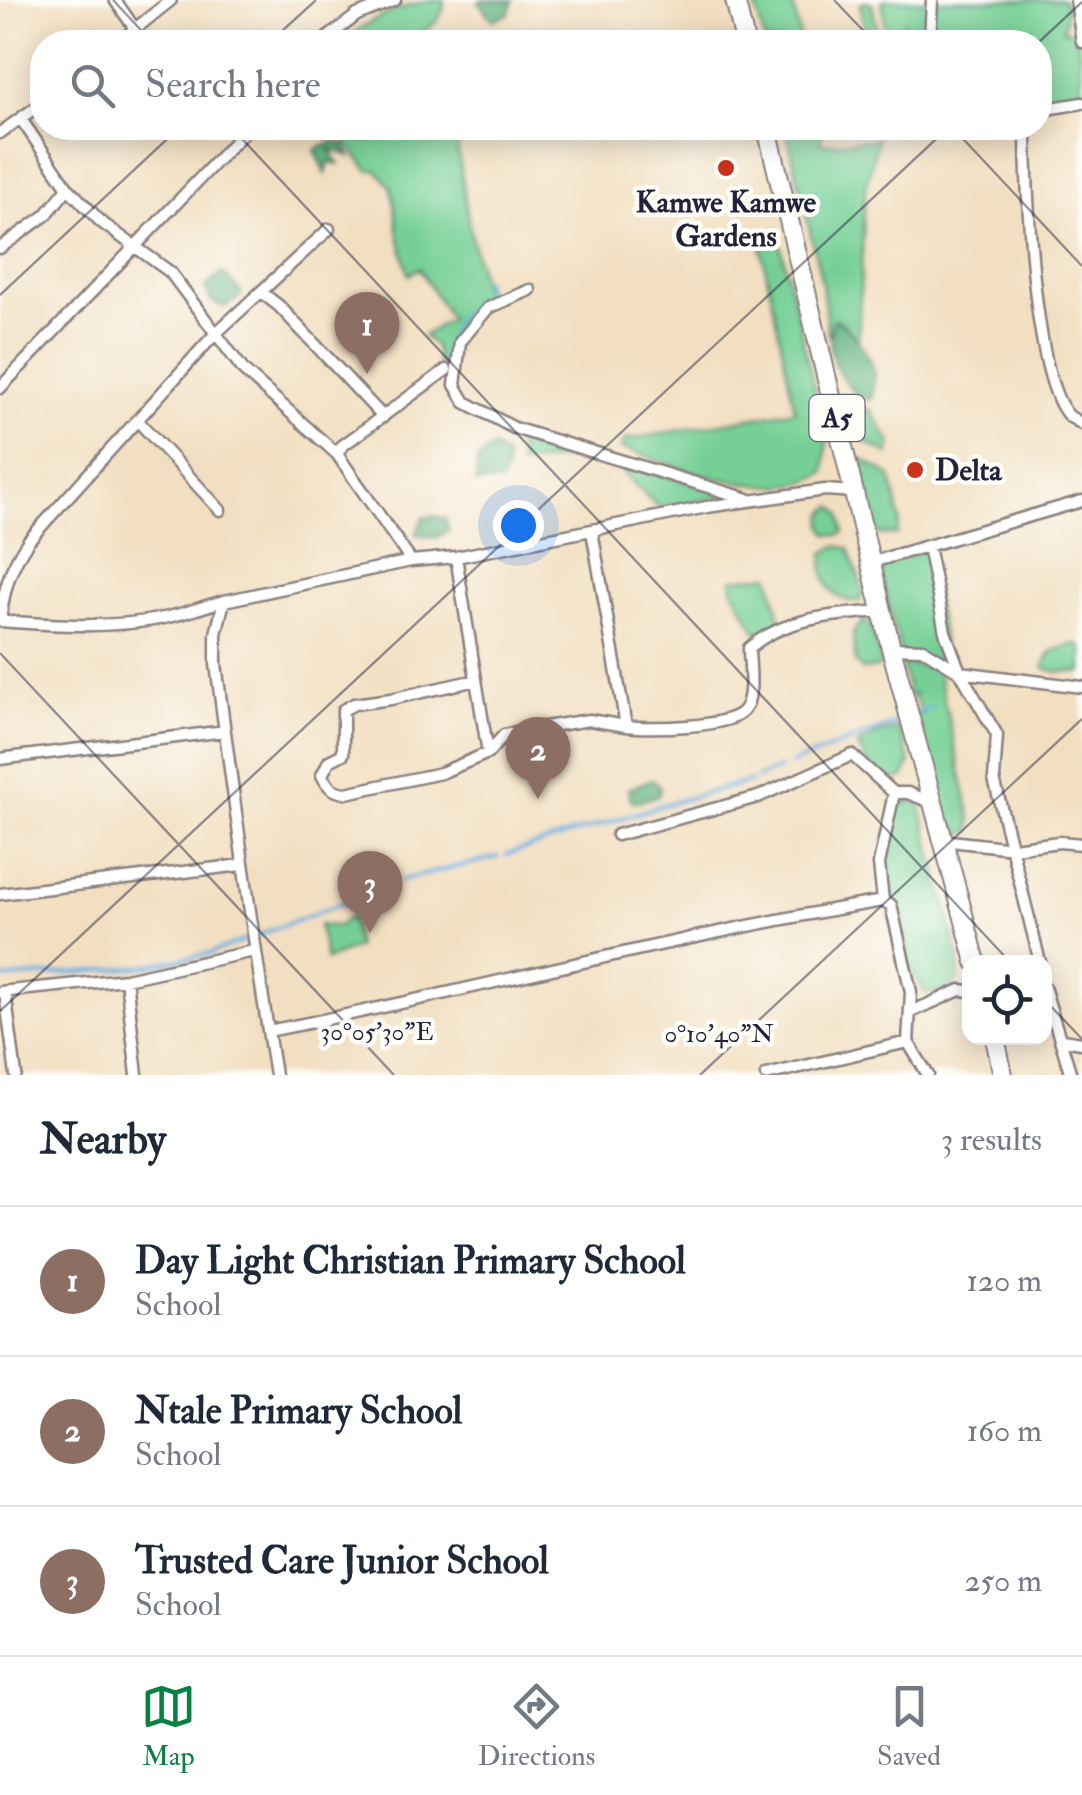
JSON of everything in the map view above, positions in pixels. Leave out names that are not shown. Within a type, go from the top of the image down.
[{"type":"highway","points":[[735,0],[742,30]]},
{"type":"highway","name":"A5","points":[[770,140],[892,648],[974,955]]},
{"type":"highway","points":[[997,1045],[1004,1075]]},
{"type":"street","points":[[115,0],[135,29],[171,0]]},
{"type":"street","points":[[337,30],[356,15],[395,0]]},
{"type":"street","points":[[931,30],[932,0]]},
{"type":"street","points":[[1076,0],[1082,42]]},
{"type":"street","points":[[1052,108],[1082,103]]},
{"type":"street","points":[[0,133],[30,112]]},
{"type":"street","points":[[21,119],[30,132]]},
{"type":"street","points":[[35,140],[68,188],[102,222],[170,272],[244,372],[337,454],[411,561]]},
{"type":"street","points":[[0,388],[237,140]]},
{"type":"street","points":[[1026,140],[1026,207],[1047,368],[1068,414],[1082,424]]},
{"type":"street","points":[[0,248],[46,215],[68,188]]},
{"type":"street","points":[[329,229],[215,334],[55,510],[12,563],[4,586],[0,621],[58,625],[162,618],[411,561],[456,557],[707,507],[825,490],[854,492]]},
{"type":"street","points":[[530,290],[488,308],[460,342],[455,385],[465,402],[514,428],[754,501]]},
{"type":"street","points":[[261,292],[279,306],[384,417]]},
{"type":"street","points":[[337,454],[342,446],[446,370]]},
{"type":"street","points":[[138,422],[220,510]]},
{"type":"street","points":[[872,562],[1082,501]]},
{"type":"street","points":[[592,531],[626,726]]},
{"type":"street","points":[[928,546],[945,632],[960,672],[997,735],[994,779],[1038,955]]},
{"type":"street","points":[[456,557],[488,753]]},
{"type":"street","points":[[224,601],[216,634],[216,664],[242,865],[250,898],[254,952],[275,1075]]},
{"type":"street","points":[[476,680],[354,704],[343,710],[343,754],[329,761],[322,775],[329,787],[346,794],[441,773],[488,753],[504,735],[532,729],[589,720],[662,727],[727,720],[742,713],[748,701],[749,648],[758,641],[803,620],[883,611]]},
{"type":"street","points":[[892,648],[924,649],[960,672],[1082,687]]},
{"type":"street","points":[[0,759],[224,731]]},
{"type":"street","points":[[617,835],[758,798],[852,754],[894,793],[931,802]]},
{"type":"street","points":[[883,902],[879,864],[894,793]]},
{"type":"street","points":[[941,840],[1013,848],[1058,842],[1082,844]]},
{"type":"street","points":[[0,894],[242,865]]},
{"type":"street","points":[[268,1031],[420,1002],[720,932],[883,902],[891,905],[906,966],[912,1012],[908,1042],[928,1075]]},
{"type":"street","points":[[16,1075],[3,992],[126,979],[254,952]]},
{"type":"street","points":[[126,979],[138,1075]]},
{"type":"street","points":[[912,1012],[962,990]]},
{"type":"street","points":[[1052,1012],[1071,1075]]},
{"type":"street","points":[[1052,1030],[1082,1044]]},
{"type":"street","points":[[766,1075],[908,1042]]},
{"type":"green space","points":[[444,0],[441,14],[424,30],[359,30],[385,15],[408,6]]},
{"type":"green space","points":[[480,0],[513,0],[509,14],[493,20]]},
{"type":"green space","points":[[754,0],[792,0],[798,30],[762,30]]},
{"type":"green space","points":[[1063,0],[1067,9],[1063,31],[1078,32],[1082,95],[1052,100],[1052,30],[901,30],[905,21],[899,30],[886,30],[882,2]]},
{"type":"green space","points":[[865,1],[872,4],[877,30],[865,30],[860,5]]},
{"type":"green space","points":[[344,140],[457,140],[469,225],[486,301],[462,327],[452,360],[439,365],[434,345],[423,336],[450,319],[419,268],[409,275],[392,188],[377,170],[369,171]]},
{"type":"green space","points":[[789,140],[822,140],[822,144],[878,140],[865,192],[858,344],[834,319],[828,337],[822,283]]},
{"type":"green space","points":[[334,141],[344,145],[350,156],[330,149],[339,164],[329,162],[326,174],[315,150]]},
{"type":"green space","points":[[780,243],[827,441],[825,472],[804,482],[779,486],[752,484],[696,472],[621,448],[625,440],[795,410],[761,247]]},
{"type":"green space","points":[[223,273],[241,292],[239,298],[224,307],[211,301],[205,287]]},
{"type":"green space","points":[[834,319],[853,334],[869,358],[874,373],[872,399],[862,399],[834,363],[830,343]]},
{"type":"green space","points":[[870,409],[892,445],[889,454],[861,439],[854,429],[849,411]]},
{"type":"green space","points":[[517,437],[583,456],[520,465]]},
{"type":"green space","points":[[493,447],[505,456],[501,483],[476,483],[477,460]]},
{"type":"green space","points":[[862,459],[891,476],[900,520],[897,535],[879,534],[875,526],[857,461]]},
{"type":"green space","points":[[618,464],[738,495],[658,507]]},
{"type":"green space","points":[[833,506],[841,514],[844,532],[839,535],[828,534],[823,525],[825,513]]},
{"type":"green space","points":[[423,518],[446,519],[448,531],[436,538],[416,535]]},
{"type":"green space","points":[[836,546],[849,548],[864,593],[860,601],[841,598],[829,587],[824,553]]},
{"type":"green space","points":[[926,550],[942,634],[943,662],[902,659],[878,564]]},
{"type":"green space","points":[[770,575],[781,623],[757,633],[733,589],[732,579]]},
{"type":"green space","points":[[863,621],[870,624],[882,663],[877,668],[863,670],[856,664],[853,632]]},
{"type":"green space","points":[[1073,644],[1082,646],[1082,672],[1056,672],[1043,667],[1051,652]]},
{"type":"green space","points":[[902,664],[937,668],[971,832],[949,834],[912,712],[923,715],[915,693],[909,697]]},
{"type":"green space","points":[[899,728],[910,762],[904,778],[893,781],[867,764],[858,745]]},
{"type":"green space","points":[[652,779],[660,787],[659,796],[633,802],[628,789]]},
{"type":"green space","points":[[919,800],[959,958],[958,979],[947,991],[926,993],[895,933],[882,880],[885,851],[899,804]]},
{"type":"green space","points":[[351,916],[357,947],[326,960],[319,925],[338,926]]},
{"type":"waterway","points":[[452,388],[448,342],[463,314],[486,297],[484,280]]},
{"type":"waterway","points":[[917,714],[931,707]]},
{"type":"waterway","points":[[791,764],[904,720]]},
{"type":"waterway","points":[[757,778],[781,768]]},
{"type":"waterway","points":[[506,855],[751,781]]},
{"type":"waterway","points":[[402,880],[498,857]]},
{"type":"waterway","points":[[0,979],[139,967],[209,954],[392,884]]},
{"type":"place","name":"Kamwe Kamwe Gardens","points":[[726,168]]},
{"type":"place","name":"Day Light Christian Primary School","points":[[367,374]]},
{"type":"place","name":"Delta","points":[[915,470]]},
{"type":"place","name":"Ntale Primary School","points":[[538,799]]},
{"type":"place","name":"Trusted Care Junior School","points":[[370,933]]}]
